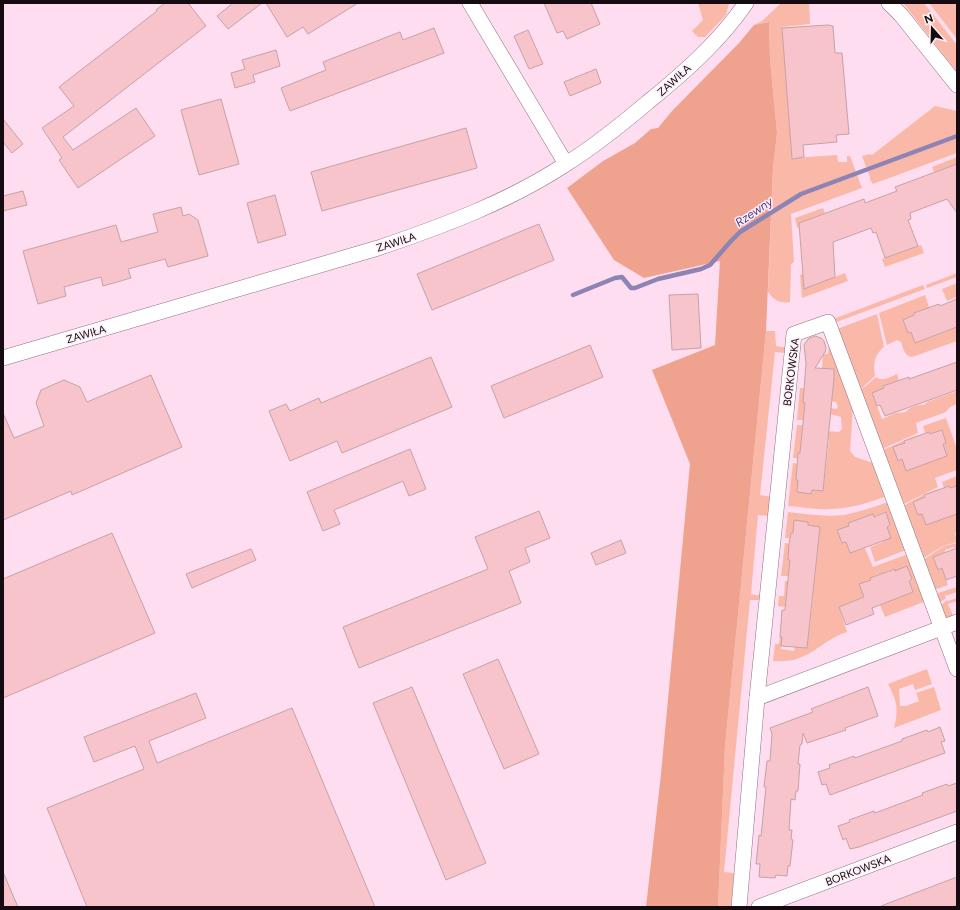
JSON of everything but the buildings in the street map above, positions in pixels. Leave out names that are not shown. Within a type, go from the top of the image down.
[{"type":"street","points":[[470,3],[566,164]]},
{"type":"street","name":"ZAWIŁA","points":[[735,19],[746,3]]},
{"type":"street","name":"ZAWIŁA","points":[[3,358],[314,267],[432,230],[488,206],[536,182],[566,164],[619,126],[666,88],[703,53],[735,19],[754,3]]},
{"type":"street","points":[[890,3],[898,9],[957,85]]},
{"type":"street","name":"BORKOWSKA","points":[[739,907],[757,698],[794,334],[828,322],[957,669]]},
{"type":"street","points":[[757,698],[957,622]]},
{"type":"street","name":"BORKOWSKA","points":[[759,907],[957,832]]},
{"type":"shaded area","points":[[698,3],[729,3],[726,15],[705,37],[698,37],[692,31],[703,20]]},
{"type":"shaded area","points":[[781,3],[809,3],[810,24],[782,27],[792,158],[837,155],[838,162],[847,162],[847,156],[850,156],[862,188],[791,214],[794,262],[791,264],[790,302],[778,301],[768,292],[773,168],[777,133],[770,59],[769,22],[754,25],[762,21]]},
{"type":"shaded area","points":[[903,3],[924,3],[957,45],[957,72]]},
{"type":"shaded area","points":[[929,3],[957,3],[957,39]]},
{"type":"shaded area","points":[[769,22],[770,59],[777,133],[773,168],[766,331],[725,746],[718,907],[646,907],[661,774],[690,464],[652,370],[715,345],[720,261],[644,278],[614,260],[567,188],[603,161],[635,143],[651,129],[658,128],[672,111],[739,43],[754,25]]},
{"type":"shaded area","points":[[935,106],[957,111],[957,153],[873,184],[870,180],[862,156],[872,155]]},
{"type":"shaded area","points":[[957,157],[957,164],[934,172],[932,167]]},
{"type":"shaded area","points":[[823,208],[825,213],[799,223],[799,227],[797,228],[795,218]]},
{"type":"shaded area","points":[[921,245],[924,253],[885,267],[882,259]]},
{"type":"shaded area","points":[[845,273],[848,281],[802,298],[800,275],[803,274],[804,289]]},
{"type":"shaded area","points":[[957,273],[957,277],[927,288],[926,285]]},
{"type":"shaded area","points":[[957,283],[957,297],[947,301],[942,289]]},
{"type":"shaded area","points":[[923,285],[925,289],[834,323],[831,316],[836,318]]},
{"type":"shaded area","points":[[925,295],[930,310],[923,310],[914,313],[914,315],[903,320],[908,333],[911,332],[924,340],[957,327],[957,341],[910,357],[905,352],[901,342],[897,340],[887,345],[879,313]]},
{"type":"shaded area","points":[[877,314],[884,347],[878,353],[875,360],[875,376],[859,389],[837,329]]},
{"type":"shaded area","points":[[766,331],[775,331],[776,346],[787,348],[786,353],[775,352],[760,495],[771,497],[770,516],[758,515],[751,594],[761,596],[761,600],[750,600],[724,872],[734,873],[731,907],[718,907],[725,746]]},
{"type":"shaded area","points":[[829,345],[853,407],[850,451],[855,457],[873,463],[887,496],[858,505],[836,509],[788,506],[793,463],[800,464],[797,470],[796,479],[798,480],[797,492],[811,494],[812,490],[823,491],[829,440],[825,439],[826,431],[839,432],[842,429],[841,417],[830,414],[831,408],[836,409],[838,407],[836,402],[832,401],[834,369],[822,368],[823,355],[828,354]]},
{"type":"shaded area","points":[[897,374],[899,380],[883,386],[884,388],[872,393],[882,419],[896,413],[906,412],[909,409],[919,405],[924,405],[927,402],[957,391],[957,404],[950,407],[946,412],[916,423],[918,433],[882,449],[859,390],[876,377],[884,379]]},
{"type":"shaded area","points":[[800,388],[806,388],[803,402],[805,403],[803,420],[797,420]]},
{"type":"shaded area","points":[[946,418],[957,449],[957,470],[935,478],[938,487],[902,505],[882,450],[910,438],[919,435],[920,438],[904,441],[905,443],[898,461],[902,459],[906,470],[939,459],[943,445],[946,443],[942,430],[930,434],[929,432],[925,433],[923,426]]},
{"type":"shaded area","points":[[797,425],[803,425],[800,453],[798,458],[793,458]]},
{"type":"shaded area","points":[[957,476],[957,486],[944,488],[942,482]]},
{"type":"shaded area","points":[[939,489],[940,492],[924,496],[925,497],[913,502],[922,514],[926,525],[957,514],[957,532],[955,533],[957,542],[943,546],[922,559],[903,506],[925,494]]},
{"type":"shaded area","points":[[888,502],[906,550],[875,562],[870,547],[883,542],[887,527],[890,525],[885,512],[838,530],[842,543],[846,542],[850,553],[865,548],[873,567],[908,554],[926,601],[885,617],[880,605],[913,592],[909,581],[912,579],[907,566],[895,571],[894,569],[885,572],[886,574],[880,576],[879,574],[870,578],[871,580],[859,584],[864,597],[839,607],[847,632],[828,641],[805,656],[786,661],[773,661],[775,644],[779,644],[780,637],[782,637],[781,649],[794,651],[795,647],[807,648],[813,597],[810,596],[811,578],[815,578],[819,527],[808,525],[808,522],[794,520],[793,533],[790,533],[790,538],[785,538],[788,512],[837,516]]},
{"type":"shaded area","points":[[785,543],[791,544],[788,559],[790,560],[788,576],[781,576]]},
{"type":"shaded area","points":[[957,543],[957,548],[955,549],[954,547],[945,550],[945,552],[933,557],[938,570],[942,568],[948,585],[934,590],[923,560],[944,546]]},
{"type":"shaded area","points":[[785,581],[788,581],[785,607],[778,606],[779,596],[784,596]]},
{"type":"shaded area","points":[[957,587],[957,592],[945,596],[946,598],[939,603],[935,594]]},
{"type":"shaded area","points":[[957,598],[957,601],[948,604],[953,616],[945,619],[940,606],[947,600]]},
{"type":"shaded area","points":[[927,669],[932,684],[915,690],[913,684],[899,689],[900,706],[906,706],[919,701],[916,693],[934,687],[941,710],[894,728],[897,710],[888,684]]},
{"type":"waterway","name":"Rzewny","points":[[573,295],[615,278],[622,277],[631,288],[635,288],[658,279],[701,269],[710,265],[740,232],[801,194],[957,136]]}]
